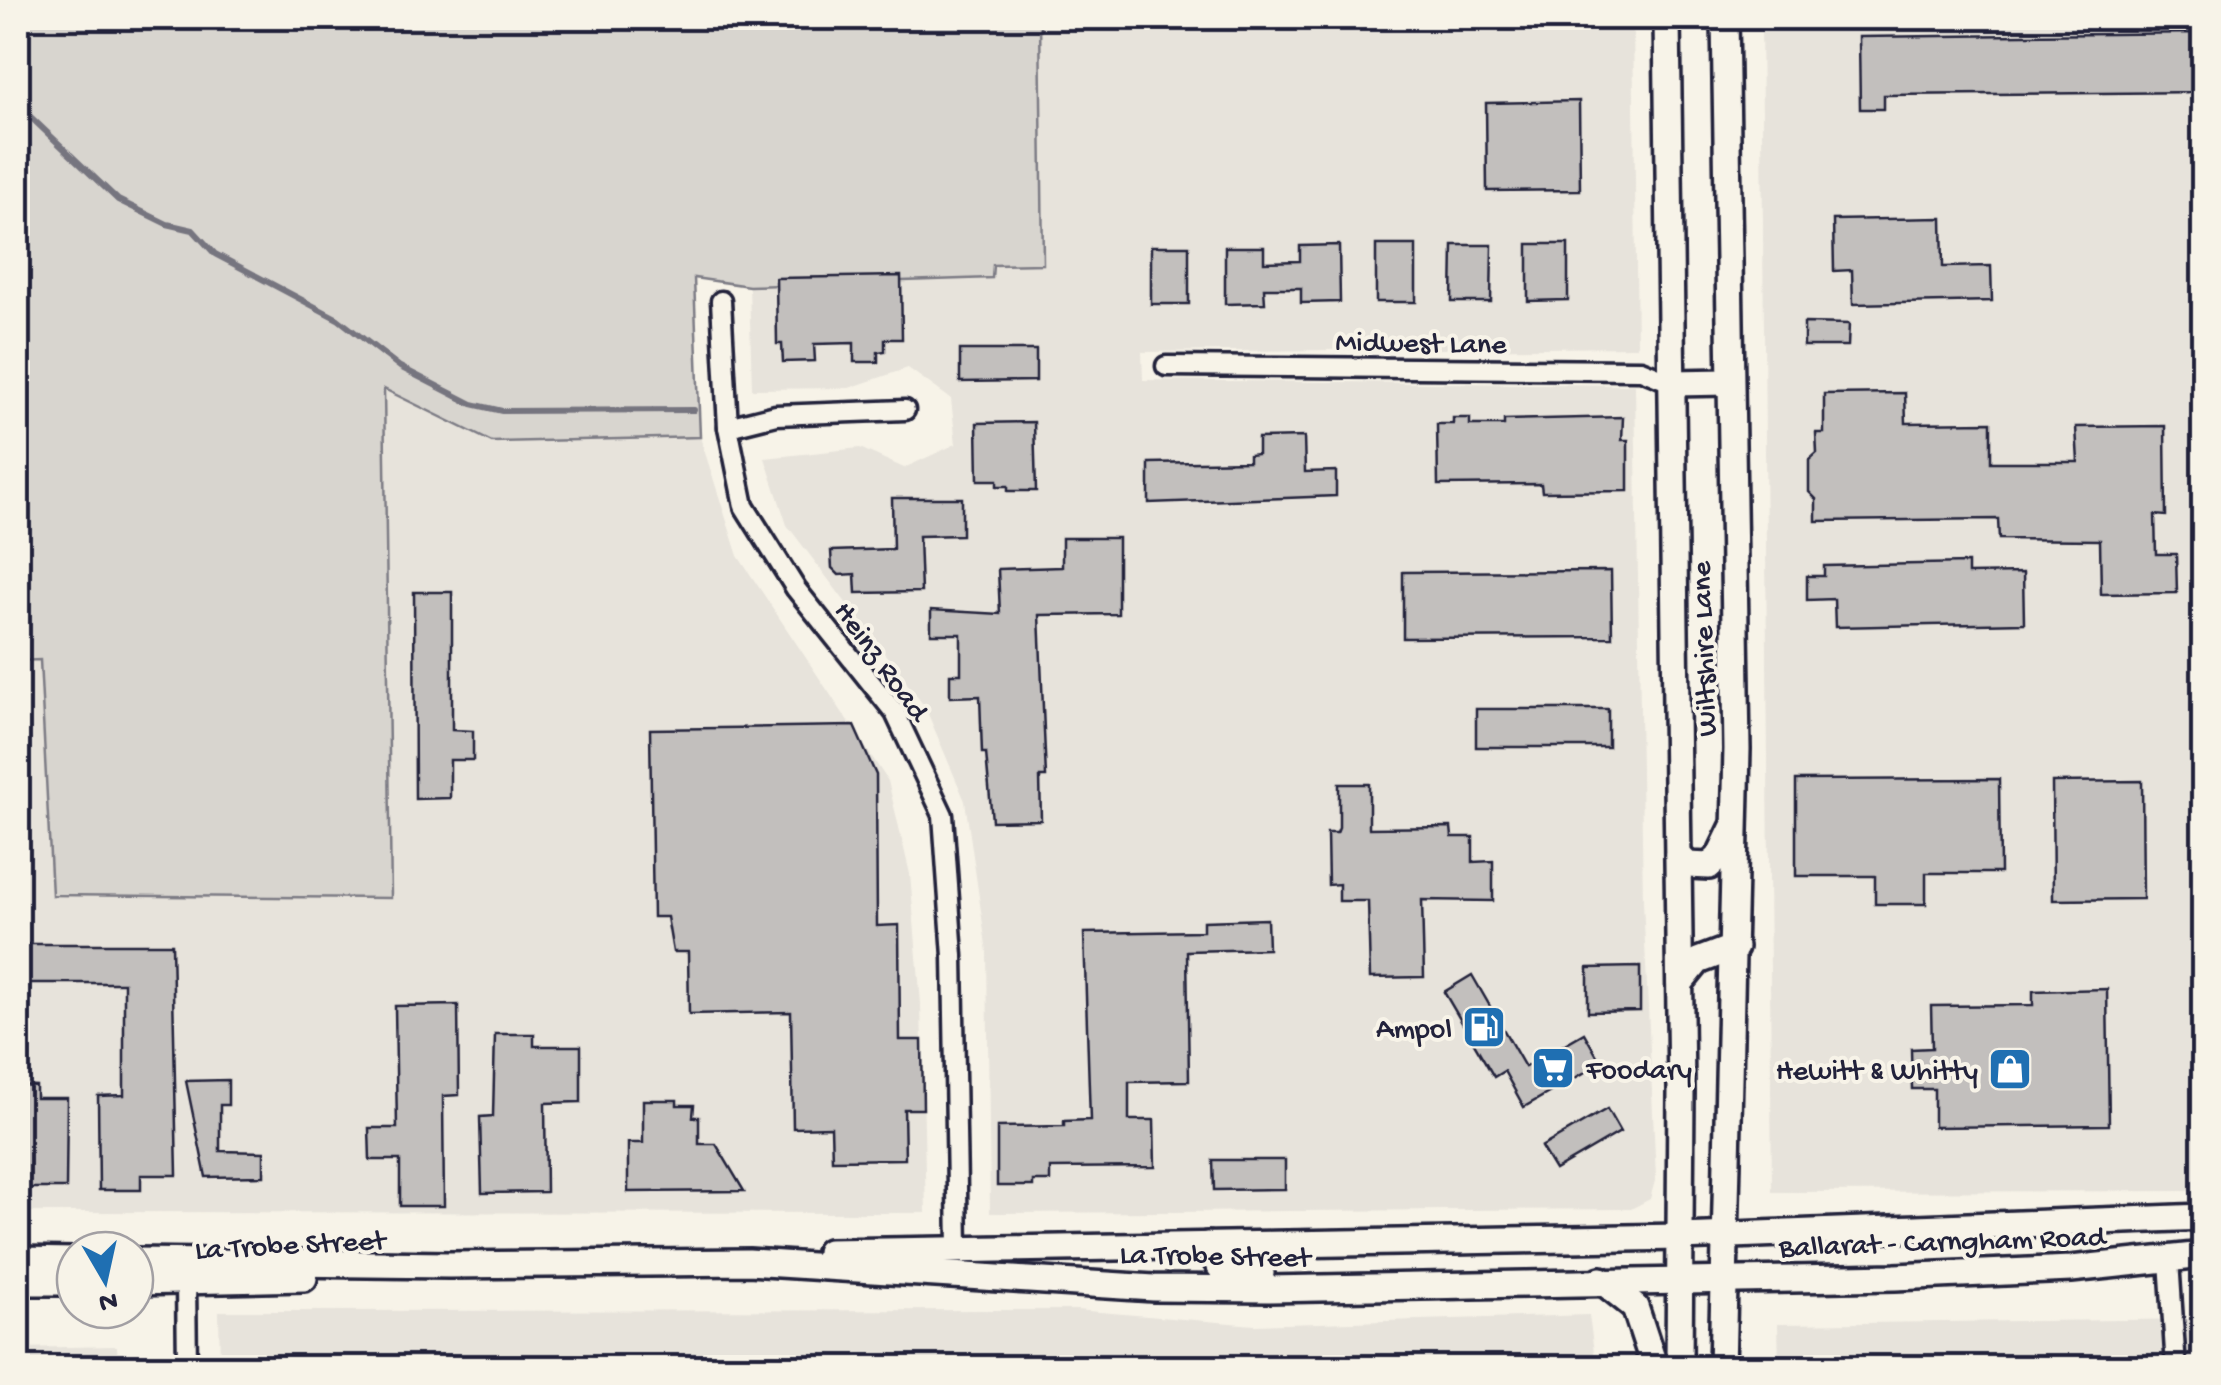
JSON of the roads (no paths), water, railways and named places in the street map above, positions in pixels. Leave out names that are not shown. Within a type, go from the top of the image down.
[{"type":"main road","name":"Wiltshire Lane","points":[[1667,18],[1680,983],[1679,1368]]},
{"type":"main road","name":"Wiltshire Lane","points":[[1722,1368],[1736,819],[1724,18]]},
{"type":"main road","points":[[1672,383],[1728,382]]},
{"type":"main road","points":[[1678,855],[1692,866],[1713,864],[1736,819]]},
{"type":"main road","points":[[1680,983],[1698,961],[1735,947]]},
{"type":"main road","name":"Ballarat - Carngham Road","points":[[1681,1237],[2204,1217]]},
{"type":"main road","points":[[2163,1221],[2169,1260]]},
{"type":"main road","name":"La Trobe Street","points":[[749,1262],[848,1250],[958,1247],[1681,1237]]},
{"type":"main road","points":[[1339,1244],[1345,1270]]},
{"type":"main road","points":[[1207,1246],[1214,1262],[1233,1272],[1386,1272],[1445,1284]]},
{"type":"main road","points":[[958,1247],[966,1260],[1053,1268],[1118,1286]]},
{"type":"main road","name":"Ballarat - Carngham Road","points":[[1681,1278],[1974,1274],[2204,1255]]},
{"type":"main road","points":[[18,1260],[55,1260]]},
{"type":"main road","name":"La Trobe Street","points":[[155,1278],[186,1271],[749,1262],[1118,1286],[1269,1288],[1681,1278]]},
{"type":"main road","name":"La Trobe Street","points":[[155,1264],[186,1271]]},
{"type":"main road","points":[[1602,1280],[1635,1307],[1654,1368]]},
{"type":"main road","points":[[18,1282],[55,1282]]},
{"type":"street","name":"Heinz Road","points":[[721,300],[728,427],[744,506],[796,589],[894,713],[943,815],[953,956],[958,1247]]},
{"type":"street","name":"Midwest Lane","points":[[1166,366],[1641,370],[1672,383]]},
{"type":"street","points":[[728,427],[776,415],[905,410]]},
{"type":"street","points":[[2169,1260],[2176,1368]]},
{"type":"street","points":[[186,1271],[187,1368]]},
{"type":"waterway","points":[[18,105],[118,200],[167,224],[193,230],[215,254],[338,319],[400,367],[472,404],[502,411],[694,410]]},
{"type":"place","name":"Ampol","points":[[1484,1027]]},
{"type":"place","name":"Foodary","points":[[1553,1068]]},
{"type":"place","name":"Hewitt & Whitty","points":[[2010,1069]]}]
